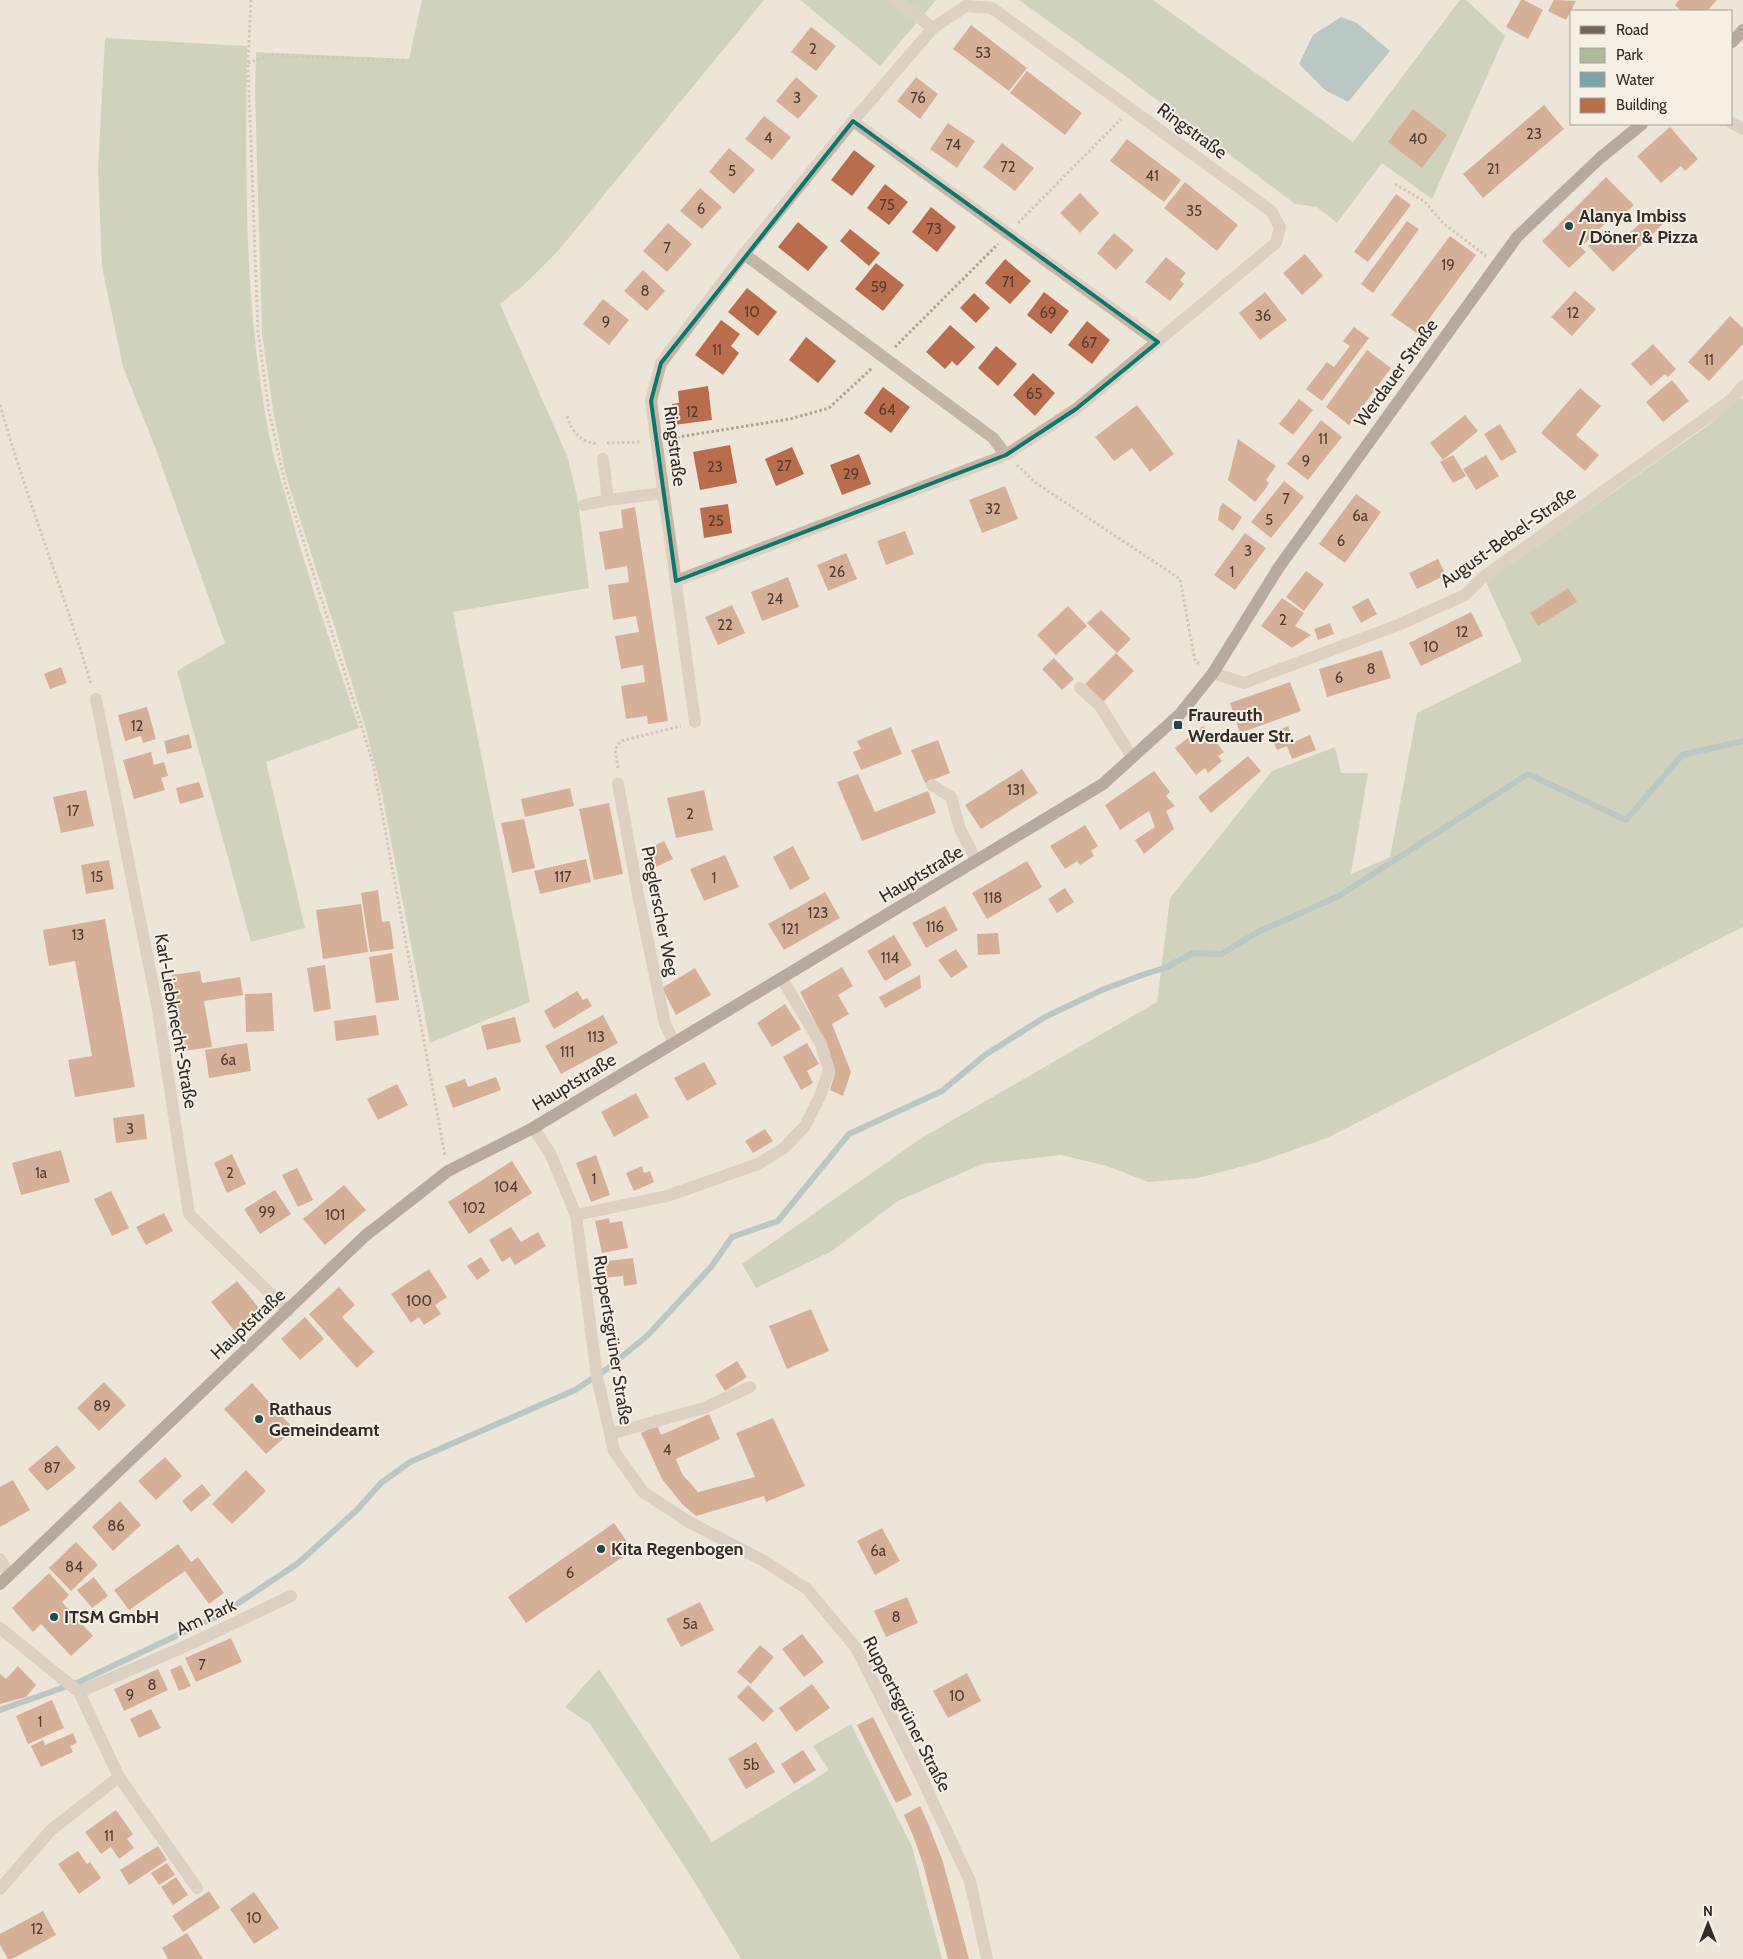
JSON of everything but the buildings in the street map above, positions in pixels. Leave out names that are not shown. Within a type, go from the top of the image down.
[{"type":"main road","points":[[1733,41],[1743,30]]},
{"type":"main road","name":"Werdauer Straße","points":[[1213,673],[1279,567],[1496,265],[1524,231],[1600,158],[1641,125]]},
{"type":"main road","name":"Hauptstraße","points":[[0,1584],[366,1236],[448,1171],[533,1128],[1103,784],[1180,714],[1213,673]]},
{"type":"street","points":[[896,0],[933,28]]},
{"type":"street","name":"Ringstraße","points":[[676,581],[1006,455],[1076,409],[1276,243],[1280,227],[1271,210],[992,8],[966,6],[933,28],[852,121],[744,254],[661,363],[651,401],[695,722]]},
{"type":"street","points":[[852,121],[1158,342]]},
{"type":"street","points":[[744,254],[993,438],[1006,455]]},
{"type":"street","name":"August-Bebel-Straße","points":[[1213,673],[1244,683],[1398,625],[1465,595],[1482,578],[1730,401],[1743,386]]},
{"type":"street","points":[[603,459],[608,500]]},
{"type":"street","points":[[584,505],[663,493]]},
{"type":"street","points":[[1080,688],[1100,706],[1132,757]]},
{"type":"street","name":"Karl-Liebknecht-Straße","points":[[96,699],[158,1010],[189,1214],[288,1310]]},
{"type":"street","name":"Preglerscher Weg","points":[[618,784],[638,894],[665,1024],[674,1042]]},
{"type":"street","points":[[932,785],[951,797],[960,829],[976,860]]},
{"type":"street","points":[[576,1215],[667,1196],[758,1164],[784,1148],[805,1126],[830,1070],[822,1044],[782,979]]},
{"type":"street","name":"Ruppertsgrüner Straße","points":[[533,1128],[550,1153],[576,1215],[597,1377],[614,1451],[643,1492],[689,1522],[764,1560],[807,1589],[856,1648],[916,1766],[970,1880],[987,1959]]},
{"type":"street","points":[[610,1434],[704,1408],[750,1387]]},
{"type":"street","points":[[0,1559],[9,1574]]},
{"type":"street","name":"Am Park","points":[[79,1692],[186,1646],[291,1596]]},
{"type":"street","points":[[0,1628],[79,1692],[119,1777],[198,1888]]},
{"type":"street","points":[[0,1889],[51,1830],[119,1777]]},
{"type":"path","points":[[251,0],[248,63],[258,332],[270,411],[285,483],[373,763],[448,1171]]},
{"type":"path","points":[[248,63],[272,56],[407,61]]},
{"type":"path","points":[[1395,184],[1424,201],[1443,223],[1496,265]]},
{"type":"path","points":[[0,405],[15,456],[78,638],[96,699]]},
{"type":"path","points":[[1006,455],[1036,483],[1180,579],[1195,661],[1213,673]]},
{"type":"path","points":[[618,784],[619,773],[615,750],[621,741],[695,722]]},
{"type":"highlighted area","points":[[853,121],[1158,342],[1076,409],[1006,455],[676,581],[651,401],[661,363]]},
{"type":"green space","points":[[422,0],[764,0],[558,251],[523,286],[500,304],[568,458],[578,501],[589,588],[453,612],[530,1002],[430,1043],[380,784],[364,723],[286,476],[273,410],[262,334],[255,92],[256,52],[409,59]]},
{"type":"green space","points":[[800,0],[936,0],[880,66]]},
{"type":"green space","points":[[1019,0],[1153,0],[1353,142],[1460,0],[1466,0],[1505,36],[1432,199],[1382,163],[1337,223],[1317,207],[1295,204],[1121,73]]},
{"type":"green space","points":[[105,38],[247,46],[248,250],[256,352],[263,403],[273,453],[297,536],[359,728],[266,762],[305,928],[251,942],[177,671],[225,643],[155,447],[123,367],[102,267],[98,169]]},
{"type":"green space","points":[[1741,398],[1743,400],[1743,927],[1327,1138],[1259,1162],[1198,1178],[1148,1182],[1107,1166],[1061,1155],[982,1164],[898,1201],[832,1251],[756,1288],[742,1264],[920,1139],[1157,1002],[1170,898],[1272,771],[1335,747],[1341,773],[1368,773],[1351,874],[1390,857],[1417,713],[1522,661],[1486,582],[1707,426]]},
{"type":"green space","points":[[599,1669],[712,1842],[829,1770],[813,1746],[851,1724],[912,1847],[942,1959],[741,1959],[689,1873],[590,1724],[565,1707]]},
{"type":"water","points":[[1341,17],[1357,23],[1390,51],[1348,102],[1325,90],[1299,64],[1313,35]]},
{"type":"waterway","points":[[0,1710],[79,1682],[222,1614],[297,1564],[357,1510],[381,1483],[410,1462],[575,1390],[607,1369],[648,1335],[711,1267],[732,1237],[778,1221],[849,1134],[942,1091],[985,1055],[1045,1017],[1102,990],[1167,967],[1193,953],[1221,954],[1258,932],[1339,896],[1528,774],[1626,820],[1682,755],[1743,741]]},
{"type":"place","name":"Alanya Imbiss / Döner & Pizza","points":[[1569,226]]},
{"type":"place","name":"Fraureuth Werdauer Str.","points":[[1178,725]]},
{"type":"place","name":"Rathaus Gemeindeamt","points":[[259,1419]]},
{"type":"place","name":"Kita Regenbogen","points":[[601,1549]]},
{"type":"place","name":"ITSM GmbH","points":[[54,1617]]}]
